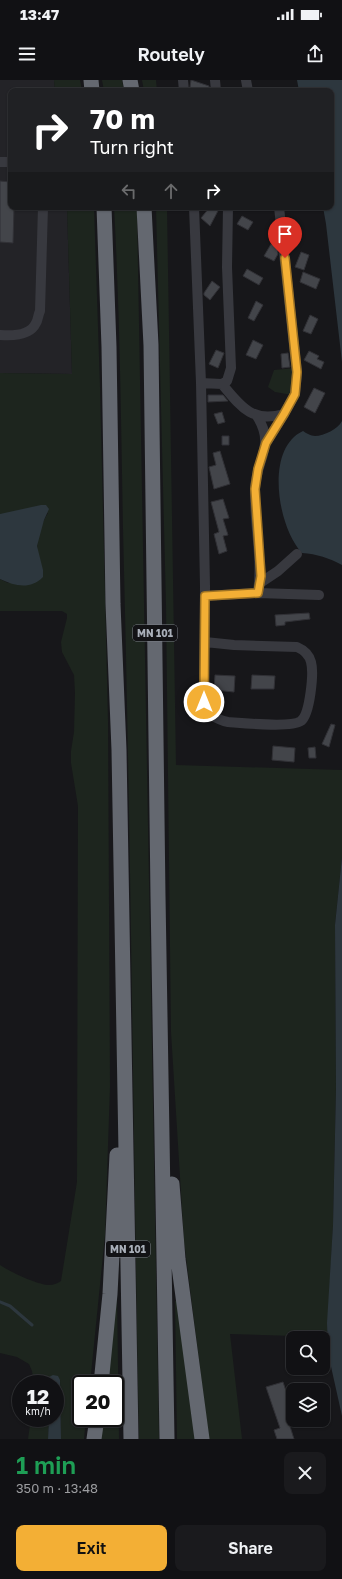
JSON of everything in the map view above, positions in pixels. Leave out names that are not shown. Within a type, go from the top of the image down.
[{"type":"highway","name":"MN 101","points":[[104,210],[119,750],[131,1439]]},
{"type":"highway","name":"MN 101","points":[[144,210],[151,345],[167,1439]]},
{"type":"highway","points":[[102,1375],[110,1294],[124,1058]]},
{"type":"highway","points":[[162,1059],[178,1260],[202,1439]]},
{"type":"highway","points":[[94,1439],[96,1427]]},
{"type":"lane","points":[[0,335],[10,336],[24,333],[36,324],[40,311],[43,210]]},
{"type":"lane","points":[[194,210],[201,383],[205,596],[204,642],[204,702],[211,715],[228,722],[285,725],[303,720],[309,702],[312,671],[308,654],[304,650],[297,647],[234,645],[204,642]]},
{"type":"lane","points":[[201,383],[222,384],[227,382],[231,368],[227,267],[228,210]]},
{"type":"lane","points":[[259,588],[261,576],[255,489],[258,469],[266,443],[295,394],[297,372],[279,210]]},
{"type":"lane","points":[[222,384],[244,410],[257,416],[270,417],[284,414]]},
{"type":"lane","points":[[257,416],[262,424],[266,443]]},
{"type":"lane","points":[[259,588],[297,554]]},
{"type":"lane","points":[[205,596],[259,588],[319,595]]},
{"type":"shaded area","points":[[0,80],[54,80],[55,88],[8,88],[8,210],[67,210],[72,374],[0,373]]},
{"type":"shaded area","points":[[54,80],[80,80],[81,88],[55,88]]},
{"type":"shaded area","points":[[102,80],[122,80],[123,88],[103,88]]},
{"type":"shaded area","points":[[142,80],[156,80],[157,88],[143,88]]},
{"type":"shaded area","points":[[297,80],[342,80],[342,362],[324,210],[334,210],[334,88],[298,88]]},
{"type":"shaded area","points":[[67,210],[94,210],[108,721],[110,1086],[105,1235],[91,1375],[72,1375],[72,1427],[85,1427],[84,1439],[61,1439],[61,1427],[64,1427],[64,1375],[33,1375],[29,1364],[17,1357],[0,1353],[0,1265],[38,1283],[51,1285],[61,1281],[77,1182],[78,806],[71,763],[74,732],[74,675],[62,652],[61,642],[67,614],[62,611],[0,611],[0,579],[8,583],[40,561],[37,549],[38,536],[48,513],[0,514],[0,373],[72,374]]},
{"type":"shaded area","points":[[114,210],[136,210],[159,1439],[139,1439],[126,643]]},
{"type":"shaded area","points":[[156,210],[167,210],[176,765],[342,770],[342,857],[335,925],[336,1089],[333,1225],[327,1331],[286,1331],[286,1336],[230,1334],[242,1439],[209,1439],[184,1241],[171,1032],[166,605]]},
{"type":"shaded area","points":[[295,368],[292,395],[275,392],[268,387],[274,370]]},
{"type":"shaded area","points":[[342,421],[342,565],[313,554],[302,553],[287,526],[281,508],[279,471],[283,454],[291,440],[303,431],[313,436],[319,436],[334,429]]},
{"type":"shaded area","points":[[46,505],[49,509],[44,520],[37,546],[43,570],[43,577],[33,584],[22,586],[0,579],[0,514]]},
{"type":"shaded area","points":[[342,857],[342,1416],[330,1362],[330,1331],[327,1331],[327,1323],[333,1225],[336,1089],[335,925]]},
{"type":"shaded area","points":[[117,1291],[118,1375],[105,1375]]},
{"type":"shaded area","points":[[175,1301],[178,1301],[197,1439],[177,1439]]},
{"type":"shaded area","points":[[30,1427],[49,1427],[48,1439],[28,1439]]},
{"type":"shaded area","points":[[49,1427],[61,1427],[61,1439],[48,1439]]},
{"type":"shaded area","points":[[99,1427],[119,1427],[119,1439],[97,1439]]},
{"type":"building","points":[[191,80],[209,86],[209,88],[193,88],[190,87]]},
{"type":"building","points":[[0,181],[8,182],[8,210],[14,210],[13,243],[0,242]]},
{"type":"building","points":[[208,210],[218,210],[210,226],[201,218]]},
{"type":"building","points":[[242,216],[253,222],[248,230],[237,224]]},
{"type":"building","points":[[271,244],[277,247],[278,254],[274,261],[264,256]]},
{"type":"building","points":[[301,252],[309,255],[304,270],[295,267]]},
{"type":"building","points":[[247,269],[263,278],[259,285],[243,276]]},
{"type":"building","points":[[303,272],[320,279],[316,289],[300,282]]},
{"type":"building","points":[[212,281],[220,287],[210,300],[204,295],[204,293]]},
{"type":"building","points":[[256,301],[263,305],[254,321],[248,318]]},
{"type":"building","points":[[310,315],[318,319],[311,334],[303,331]]},
{"type":"building","points":[[253,340],[263,345],[256,359],[246,355]]},
{"type":"building","points":[[216,350],[224,353],[218,368],[209,364]]},
{"type":"building","points":[[309,351],[319,356],[317,359],[324,362],[321,369],[304,360]]},
{"type":"building","points":[[288,353],[290,367],[282,368],[281,354]]},
{"type":"building","points":[[314,388],[325,393],[315,413],[304,407]]},
{"type":"building","points":[[208,395],[223,395],[228,401],[208,402]]},
{"type":"building","points":[[222,412],[225,422],[218,424],[214,414]]},
{"type":"building","points":[[222,436],[229,436],[229,445],[222,445]]},
{"type":"building","points":[[220,451],[230,484],[214,489],[209,467],[216,465],[213,453]]},
{"type":"building","points":[[223,499],[229,518],[223,519],[228,535],[223,536],[227,551],[219,554],[214,534],[219,532],[211,502]]},
{"type":"building","points":[[309,613],[310,619],[285,622],[285,625],[276,626],[275,615]]},
{"type":"building","points":[[215,675],[235,676],[234,692],[214,690]]},
{"type":"building","points":[[252,675],[275,676],[274,689],[251,689]]},
{"type":"building","points":[[331,724],[335,725],[329,747],[322,744]]},
{"type":"building","points":[[273,746],[295,748],[294,762],[272,760]]},
{"type":"building","points":[[315,747],[316,758],[309,758],[308,748]]},
{"type":"building","points":[[283,1382],[286,1391],[286,1427],[290,1427],[294,1439],[277,1439],[274,1430],[280,1428],[266,1387]]},
{"type":"waterway","points":[[0,1302],[10,1306],[32,1325]]},
{"type":"route","points":[[204,702],[205,596],[258,593],[261,576],[255,489],[258,469],[266,443],[295,394],[297,372],[285,258]]}]
